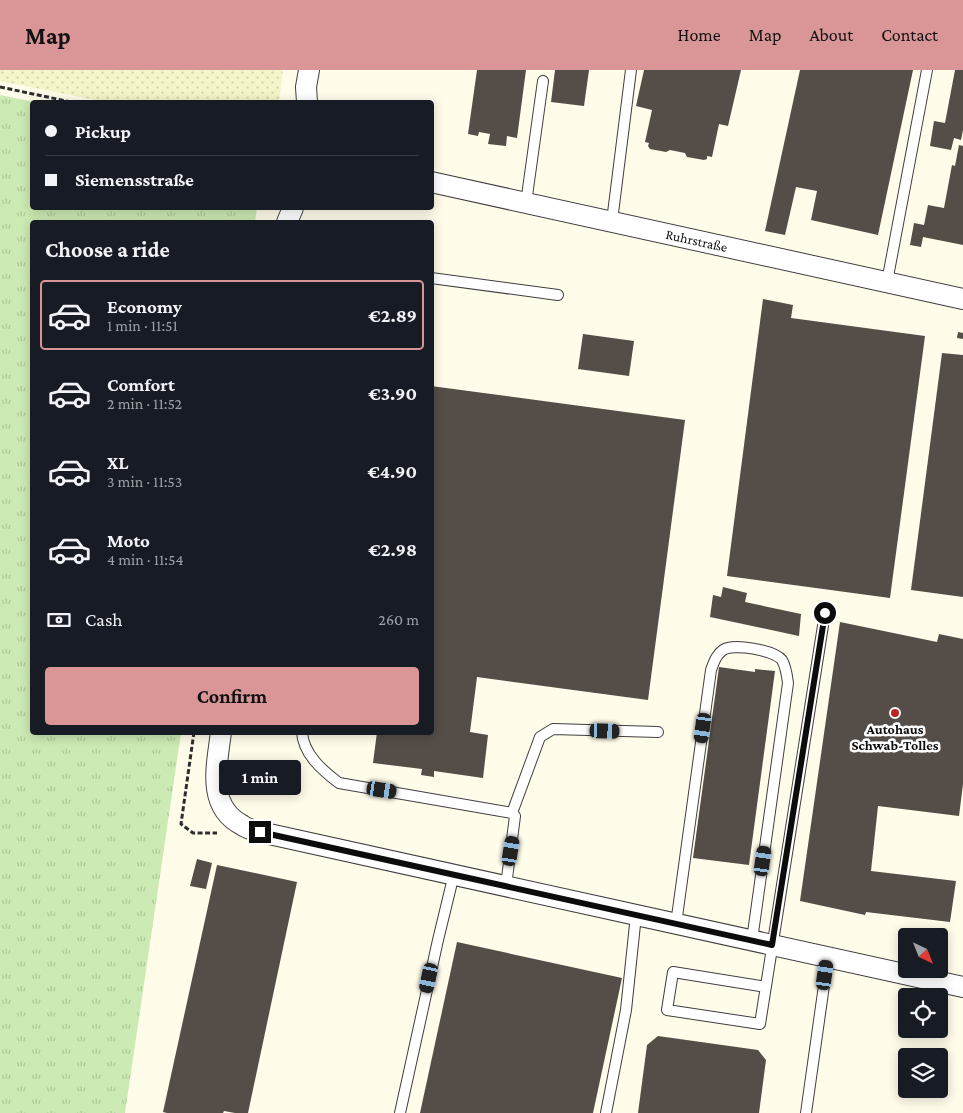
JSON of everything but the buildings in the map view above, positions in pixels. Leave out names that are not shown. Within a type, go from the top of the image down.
[{"type":"street","points":[[307,100],[308,70]]},
{"type":"street","name":"Ruhrstraße","points":[[434,183],[963,299]]},
{"type":"street","points":[[221,735],[216,786],[219,802],[227,815],[242,826],[260,832],[963,987]]},
{"type":"lane","points":[[612,221],[631,70]]},
{"type":"lane","points":[[887,282],[927,70]]},
{"type":"lane","points":[[526,203],[543,80]]},
{"type":"lane","points":[[434,278],[558,294]]},
{"type":"lane","points":[[766,986],[673,972],[667,1010],[760,1024],[825,613]]},
{"type":"lane","points":[[676,924],[711,670],[716,656],[724,649],[733,646],[769,651],[781,659],[786,670],[788,683],[752,940]]},
{"type":"lane","points":[[512,814],[540,737],[553,729],[658,732]]},
{"type":"lane","points":[[303,735],[308,753],[325,772],[339,783],[515,816],[506,886]]},
{"type":"lane","points":[[400,1113],[454,874]]},
{"type":"lane","points":[[606,1113],[626,1010],[636,915]]},
{"type":"lane","points":[[806,1113],[828,957]]},
{"type":"path","points":[[0,87],[62,100]]},
{"type":"green space","points":[[0,70],[283,70],[279,100],[95,100],[0,81]]},
{"type":"green space","points":[[0,95],[30,101],[30,210],[257,210],[255,220],[30,220],[30,735],[181,735],[125,1113],[0,1113]]},
{"type":"place","name":"Autohaus Schwab-Tolles","points":[[895,713]]},
{"type":"route","points":[[260,832],[772,945],[825,613]]}]
